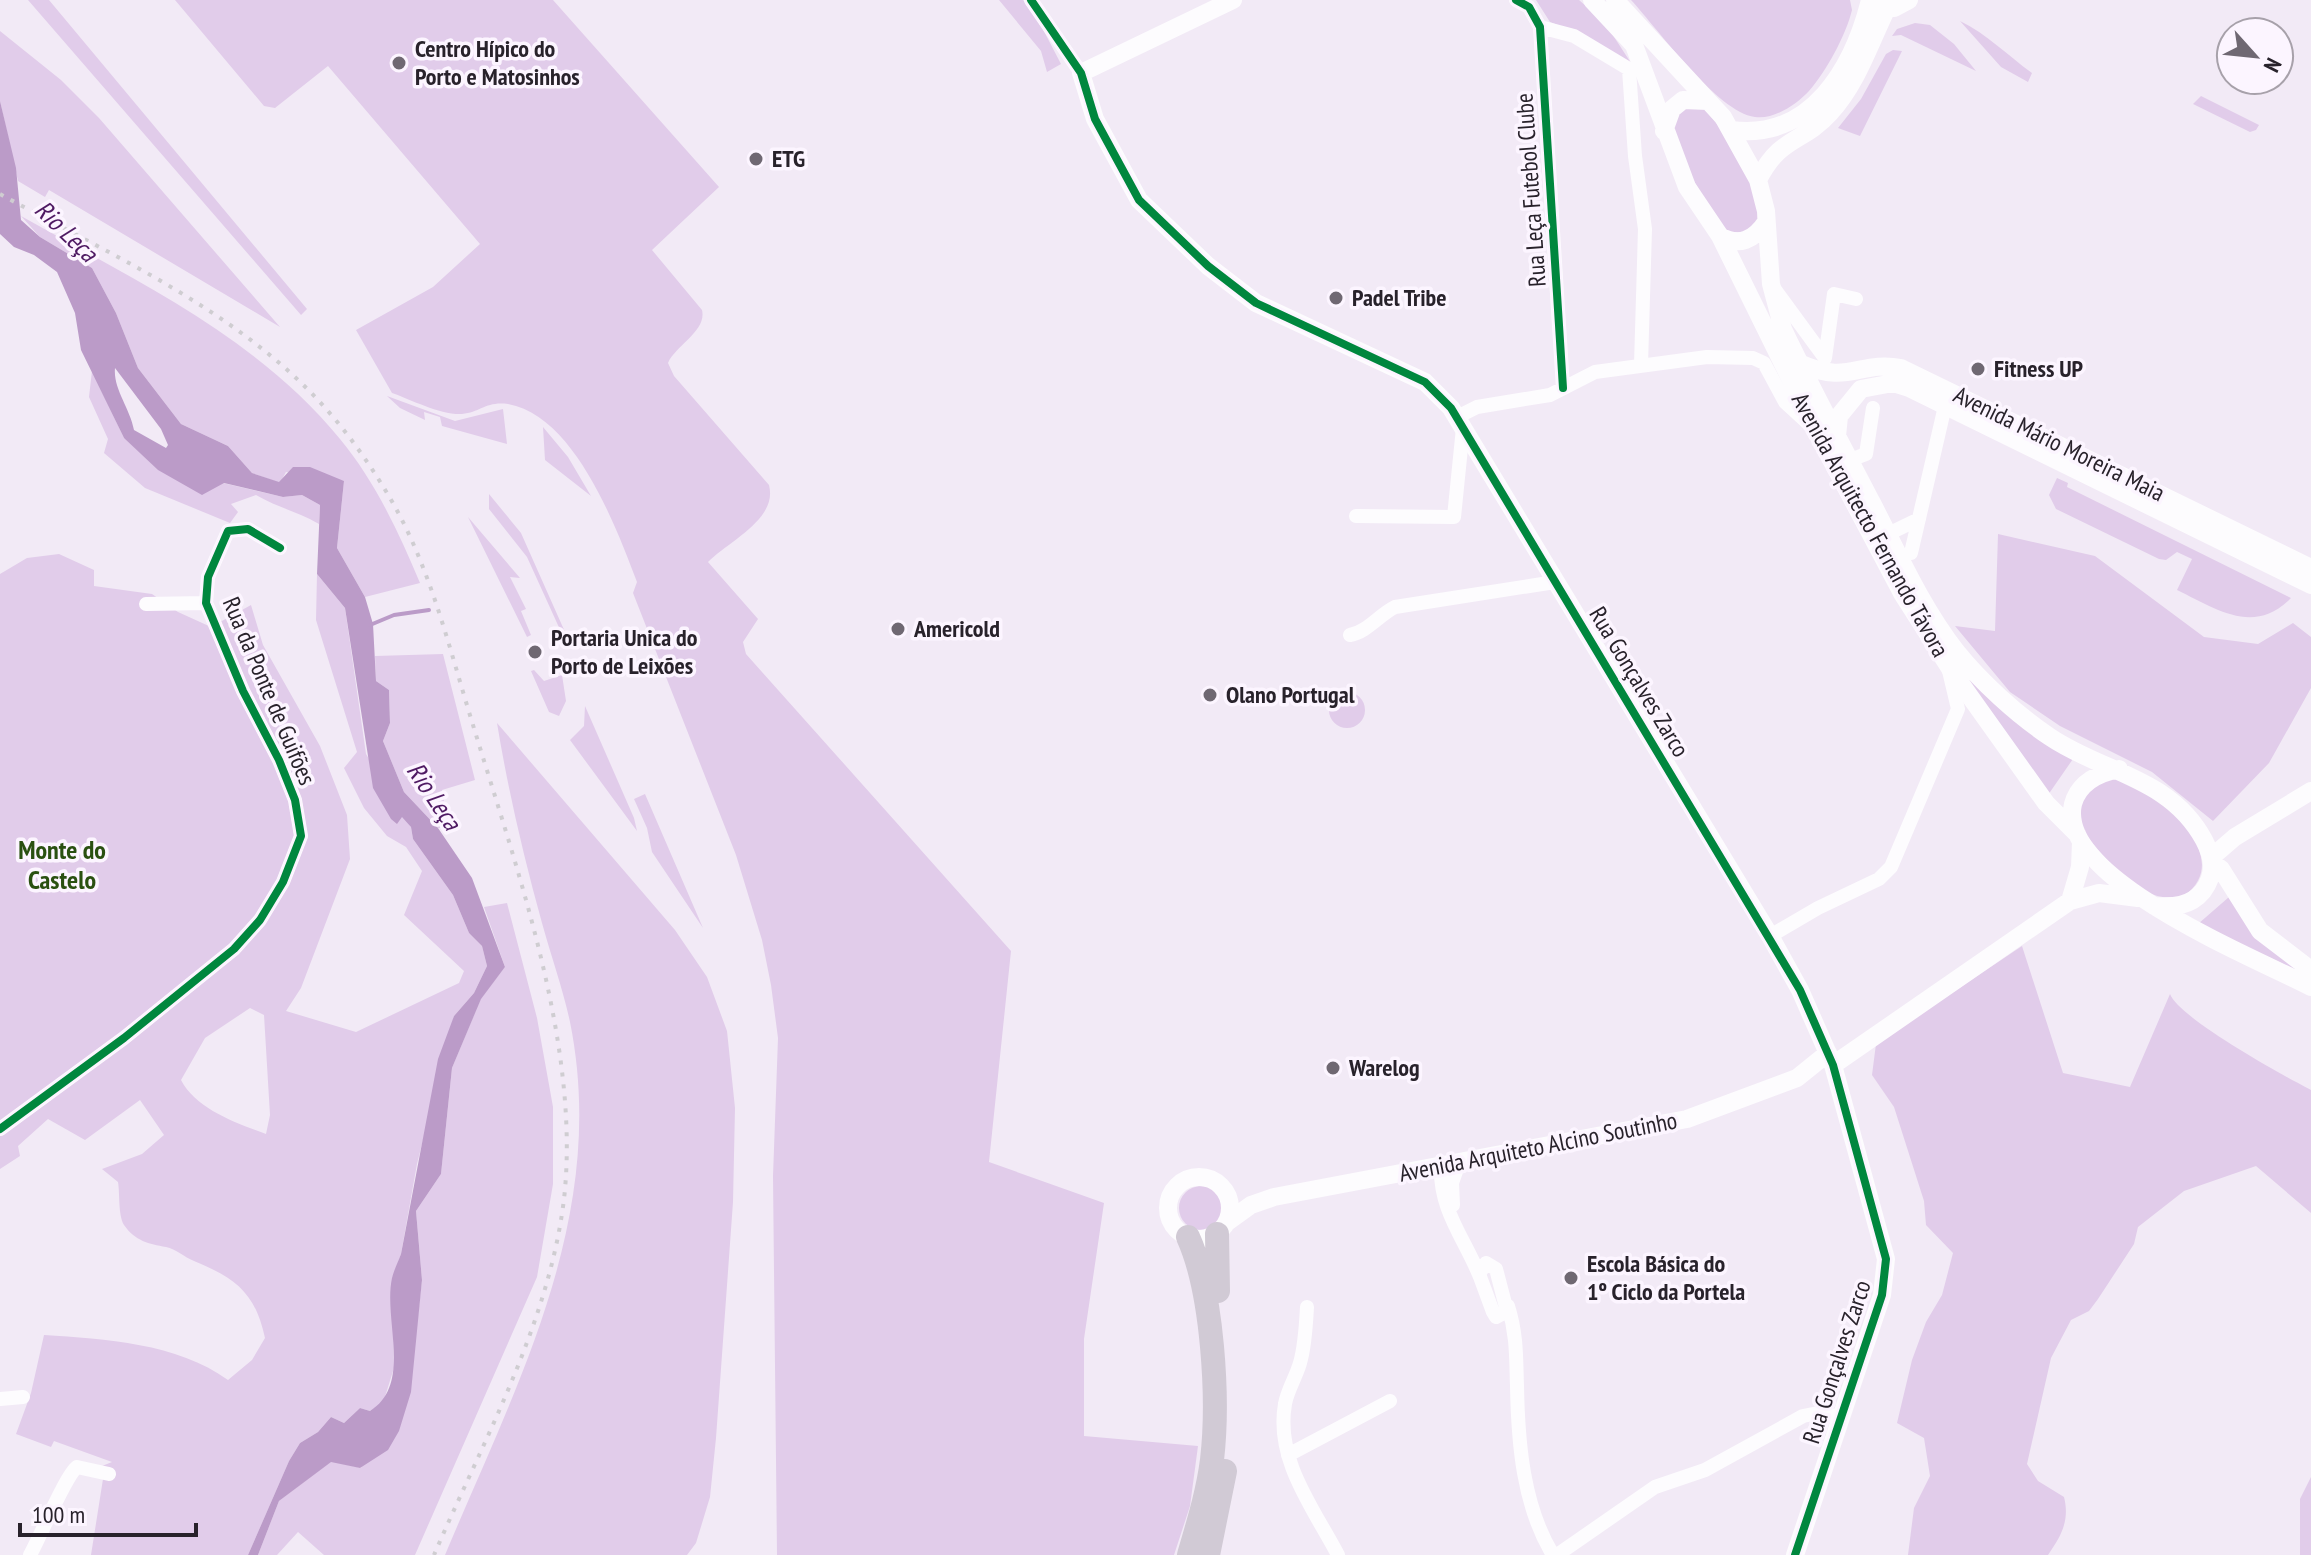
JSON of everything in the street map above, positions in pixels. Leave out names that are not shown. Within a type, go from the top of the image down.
[{"type":"highway","points":[[1208,1555],[1224,1488],[1228,1428],[1215,1269],[1222,1228]]},
{"type":"highway","points":[[1188,1237],[1201,1272],[1205,1296],[1214,1428],[1208,1487],[1189,1555]]},
{"type":"main road","points":[[1081,73],[1233,0]]},
{"type":"main road","name":"Avenida Arquitecto Fernando Távora","points":[[1592,0],[1634,45],[1687,187],[1720,236],[1815,429],[1903,595],[1949,667],[2046,803],[2102,866],[2149,903],[2311,987]]},
{"type":"main road","name":"Avenida Arquitecto Fernando Távora","points":[[1615,0],[1708,101],[1731,130],[1758,180],[1766,222],[1771,284],[1792,328],[1799,363],[1920,595],[1968,662],[2052,738],[2119,769],[2171,800],[2200,833],[2212,859],[2260,931],[2311,970]]},
{"type":"main road","points":[[1876,3],[1900,7],[1909,0]]},
{"type":"main road","points":[[1731,130],[1768,132],[1796,121],[1818,104],[1834,82],[1876,3]]},
{"type":"main road","points":[[1758,180],[1780,147],[1829,114],[1848,91],[1876,3]]},
{"type":"main road","name":"Rua Gonçalves Zarco","points":[[1081,73],[1095,119],[1139,200],[1208,266],[1256,303],[1425,382],[1460,422],[1800,990],[1833,1065],[1886,1259],[1882,1295],[1795,1555]]},
{"type":"main road","points":[[1664,131],[1672,109],[1683,100],[1708,101]]},
{"type":"main road","points":[[1720,236],[1731,242],[1740,242],[1752,238],[1766,222]]},
{"type":"main road","name":"Avenida Mário Moreira Maia","points":[[1799,363],[1832,374],[1855,374],[1889,366],[1901,368],[2311,568]]},
{"type":"main road","name":"Avenida Mário Moreira Maia","points":[[1837,436],[1839,416],[1849,400],[1861,389],[1893,383],[2311,585]]},
{"type":"main road","points":[[2070,901],[2080,867],[2079,838],[2071,817],[2074,800],[2082,786],[2106,771],[2119,769]]},
{"type":"main road","points":[[2149,903],[2174,908],[2190,902],[2211,878],[2212,859],[2235,837],[2311,791]]},
{"type":"main road","points":[[2200,833],[2235,837]]},
{"type":"main road","name":"Avenida Arquiteto Alcino Soutinho","points":[[1222,1228],[1251,1205],[1274,1197],[1687,1119],[1833,1065],[2070,901],[2099,893],[2149,903]]},
{"type":"main road","points":[[1196,1178],[1211,1180],[1223,1188],[1229,1199],[1222,1228],[1203,1239],[1188,1237],[1172,1222],[1169,1208],[1172,1194],[1183,1183],[1196,1178]]},
{"type":"main road","name":"Avenida Arquiteto Alcino Soutinho","points":[[1223,1188],[1242,1196],[1274,1197]]},
{"type":"street","name":"Rua Gonçalves Zarco","points":[[1031,0],[1081,73]]},
{"type":"street","points":[[1516,0],[1529,7],[1540,27],[1574,36],[1629,69],[1635,156],[1645,229],[1641,365]]},
{"type":"street","name":"Rua Leça Futebol Clube","points":[[1540,27],[1563,388]]},
{"type":"street","points":[[1792,328],[1825,358],[1834,294],[1856,299]]},
{"type":"street","points":[[1356,516],[1454,517],[1460,422],[1477,407],[1550,395],[1595,372],[1707,357],[1759,358],[1785,402],[1815,429]]},
{"type":"street","points":[[1911,553],[1945,406]]},
{"type":"street","points":[[1850,460],[1866,454],[1873,408]]},
{"type":"street","points":[[1888,534],[1919,519]]},
{"type":"street","name":"Rua da Ponte de Guifões","points":[[0,1129],[124,1038],[234,949],[260,920],[283,882],[301,836],[295,800],[279,760],[243,691],[206,603],[208,577],[228,531],[248,529],[280,548]]},
{"type":"street","points":[[1350,635],[1359,633],[1395,607],[1555,582]]},
{"type":"street","points":[[146,604],[206,603]]},
{"type":"street","points":[[1770,936],[1887,874],[1958,709],[1949,667]]},
{"type":"street","points":[[1958,709],[1985,715]]},
{"type":"street","points":[[1450,1165],[1457,1217],[1462,1230],[1493,1264],[1516,1330],[1519,1432],[1530,1500],[1536,1527],[1555,1555],[1655,1487],[1705,1470],[1803,1416],[1818,1413],[1841,1417]]},
{"type":"street","points":[[1450,1165],[1441,1187],[1453,1228],[1508,1336],[1517,1374]]},
{"type":"street","points":[[1412,1171],[1441,1187]]},
{"type":"street","points":[[1482,1282],[1480,1267],[1493,1264]]},
{"type":"street","points":[[1496,1317],[1502,1316],[1508,1306]]},
{"type":"street","points":[[1307,1307],[1301,1360],[1285,1404],[1288,1455],[1303,1492],[1338,1555]]},
{"type":"street","points":[[0,1399],[23,1397]]},
{"type":"street","points":[[1288,1455],[1390,1401]]},
{"type":"street","points":[[30,1555],[55,1510],[69,1473],[77,1467],[109,1474]]},
{"type":"shaded area","points":[[28,0],[49,0],[307,309],[301,315]]},
{"type":"shaded area","points":[[175,0],[553,0],[719,187],[652,250],[702,310],[700,325],[668,363],[674,376],[769,485],[770,497],[759,519],[708,562],[758,619],[743,642],[746,654],[1011,951],[989,1162],[1104,1203],[1084,1339],[1084,1436],[1198,1446],[1190,1506],[1174,1555],[777,1555],[773,1176],[778,1038],[771,985],[762,940],[736,855],[633,593],[637,582],[590,477],[573,451],[553,429],[532,413],[508,404],[494,404],[469,413],[453,414],[392,393],[356,330],[433,287],[480,244],[328,66],[275,108],[264,106]]},
{"type":"shaded area","points":[[999,0],[1023,0],[1035,14],[1061,64],[1047,72],[1041,51]]},
{"type":"shaded area","points":[[1536,0],[1579,0],[1605,23],[1631,63],[1579,33],[1550,22]]},
{"type":"shaded area","points":[[1631,0],[1850,0],[1852,10],[1835,53],[1809,91],[1785,110],[1770,116],[1755,117],[1723,101],[1706,85]]},
{"type":"shaded area","points":[[1960,21],[1988,38],[2032,73],[2028,82],[2001,67]]},
{"type":"shaded area","points":[[1915,23],[1930,25],[1954,44],[1976,71],[1901,35],[1892,36],[1897,29]]},
{"type":"shaded area","points":[[0,31],[61,80],[99,118],[280,327],[49,190],[45,197],[18,181],[0,101]]},
{"type":"shaded area","points":[[1893,50],[1902,51],[1860,136],[1838,128],[1861,99],[1886,54]]},
{"type":"shaded area","points":[[2201,96],[2259,125],[2250,132],[2193,104]]},
{"type":"shaded area","points":[[0,101],[16,168],[21,220],[40,237],[92,268],[116,313],[138,368],[181,424],[228,446],[252,473],[279,482],[293,467],[310,467],[344,481],[337,548],[365,597],[373,624],[376,681],[389,690],[390,723],[383,741],[404,792],[438,828],[472,878],[505,967],[481,999],[452,1068],[441,1174],[416,1211],[422,1280],[411,1392],[399,1431],[388,1450],[360,1468],[331,1462],[279,1501],[258,1555],[248,1555],[300,1443],[318,1432],[331,1417],[344,1423],[360,1408],[370,1411],[383,1399],[390,1385],[394,1350],[390,1295],[392,1278],[401,1254],[438,1059],[454,1016],[474,993],[487,966],[482,946],[469,933],[453,895],[413,839],[411,827],[402,817],[397,824],[391,819],[373,788],[345,608],[317,574],[320,505],[302,495],[283,497],[224,483],[202,495],[158,470],[124,438],[81,350],[75,313],[57,272],[34,255],[14,247],[0,234]],"holes":[[[115,368],[161,429],[168,445],[166,448],[134,430],[117,383]]]},
{"type":"shaded area","points":[[1686,107],[1704,109],[1742,162],[1757,208],[1757,223],[1746,232],[1729,232],[1722,225],[1684,161],[1674,122]]},
{"type":"shaded area","points":[[21,216],[191,313],[232,340],[307,402],[364,472],[395,527],[420,583],[365,597],[337,548],[344,481],[286,472],[280,483],[252,473],[228,446],[181,424],[138,368],[116,313],[92,268],[40,237]]},
{"type":"shaded area","points":[[92,371],[124,438],[223,483],[283,497],[302,495],[320,505],[319,524],[256,495],[231,504],[238,512],[230,523],[145,488],[104,453],[108,439],[89,397]]},
{"type":"shaded area","points":[[387,396],[455,421],[503,409],[507,444],[442,426],[440,417],[424,412],[425,420],[400,408]]},
{"type":"shaded area","points":[[543,427],[568,457],[591,496],[545,460]]},
{"type":"shaded area","points":[[2057,478],[2068,483],[2067,487],[2291,598],[2277,609],[2249,617],[2220,611],[2177,590],[2192,559],[2177,552],[2166,560],[2159,559],[2056,509],[2049,495]]},
{"type":"shaded area","points":[[489,494],[521,533],[565,632],[562,634],[527,557],[489,509]]},
{"type":"shaded area","points":[[468,517],[520,578],[510,577],[526,609],[521,611],[531,635],[527,637]]},
{"type":"shaded area","points":[[1998,534],[2095,556],[2204,637],[2258,644],[2293,623],[2311,637],[2311,688],[2269,763],[2213,821],[2152,772],[2060,726],[2010,692],[1955,626],[1995,631]]},
{"type":"shaded area","points":[[59,554],[94,570],[94,586],[152,594],[178,612],[211,627],[251,605],[263,645],[320,746],[347,815],[350,859],[301,988],[286,1011],[356,1032],[459,983],[464,971],[404,915],[422,871],[406,847],[387,836],[364,808],[344,768],[357,752],[316,620],[317,574],[345,608],[366,754],[411,827],[413,839],[453,895],[469,933],[482,946],[487,966],[474,993],[454,1016],[417,1164],[401,1254],[392,1279],[394,1368],[383,1403],[370,1411],[360,1408],[344,1423],[331,1417],[318,1432],[300,1443],[248,1555],[91,1555],[103,1479],[102,1466],[112,1462],[54,1441],[51,1447],[16,1434],[31,1393],[44,1335],[140,1345],[186,1358],[228,1380],[252,1360],[265,1338],[249,1298],[232,1281],[173,1249],[143,1241],[124,1225],[118,1182],[102,1169],[142,1154],[164,1135],[140,1100],[85,1140],[48,1119],[18,1146],[20,1156],[0,1169],[0,574],[27,558]],"holes":[[[250,1008],[264,1015],[270,1115],[266,1134],[207,1107],[181,1080],[205,1038]]]},
{"type":"shaded area","points":[[1936,634],[2075,756],[2048,795]]},
{"type":"shaded area","points":[[443,654],[475,780],[442,790],[449,828],[438,828],[404,792],[383,741],[390,723],[389,690],[376,681],[375,656]]},
{"type":"shaded area","points":[[534,670],[544,681],[562,675],[566,701],[559,716],[549,712],[531,671]]},
{"type":"shaded area","points":[[1347,692],[1360,697],[1365,710],[1360,723],[1347,728],[1334,723],[1329,710],[1334,697]]},
{"type":"shaded area","points":[[585,706],[637,831],[570,740],[584,726]]},
{"type":"shaded area","points":[[497,723],[675,930],[707,977],[727,1031],[735,1108],[733,1202],[716,1438],[710,1497],[696,1543],[687,1555],[445,1555],[526,1362],[549,1296],[567,1230],[577,1163],[579,1093],[570,1022],[523,849]]},
{"type":"shaded area","points":[[2108,778],[2126,782],[2166,806],[2196,842],[2202,861],[2199,880],[2184,896],[2168,898],[2139,888],[2113,866],[2081,829],[2082,797]]},
{"type":"shaded area","points":[[645,794],[703,928],[652,852],[647,828],[634,799]]},
{"type":"shaded area","points":[[2229,897],[2311,977],[2198,924]]},
{"type":"shaded area","points":[[507,903],[537,1018],[553,1107],[553,1184],[537,1277],[415,1555],[324,1555],[298,1532],[277,1555],[258,1555],[279,1501],[331,1461],[361,1468],[416,1333],[422,1280],[416,1211],[441,1174],[452,1068],[481,998],[505,967],[484,907]]},
{"type":"shaded area","points":[[2022,946],[2063,1073],[2130,1087],[2170,994],[2192,1018],[2212,1032],[2311,1090],[2311,1213],[2256,1166],[2184,1191],[2138,1227],[2134,1244],[2098,1299],[2089,1311],[2071,1320],[2051,1358],[2027,1464],[2038,1481],[2064,1497],[2066,1514],[2063,1528],[2048,1555],[1908,1555],[1914,1508],[1930,1476],[1924,1438],[1897,1423],[1912,1360],[1926,1322],[1942,1295],[1953,1253],[1926,1225],[1924,1201],[1894,1107],[1872,1075],[1876,1044]]},
{"type":"shaded area","points":[[1201,1186],[1217,1192],[1223,1208],[1217,1224],[1201,1230],[1185,1224],[1179,1208],[1185,1192]]},
{"type":"shaded area","points":[[2311,1477],[2311,1555],[2300,1555],[2300,1499]]},
{"type":"waterway","points":[[370,625],[394,615],[429,610]]},
{"type":"railway","points":[[0,194],[168,285],[247,337],[284,367],[329,412],[377,477],[407,531],[439,613],[526,899],[541,959],[563,1081],[567,1141],[564,1199],[544,1291],[512,1381],[434,1555]]},
{"type":"cycle path","points":[[1031,0],[1081,73],[1095,119],[1139,200],[1208,266],[1256,303],[1425,382],[1451,408],[1800,990],[1833,1065],[1886,1259],[1882,1295],[1795,1555]]},
{"type":"cycle path","points":[[1516,0],[1529,7],[1540,27],[1563,388]]},
{"type":"cycle path","points":[[0,1129],[124,1038],[234,949],[260,920],[283,882],[301,836],[295,800],[279,760],[243,691],[206,603],[208,577],[228,531],[248,529],[280,548]]},
{"type":"place","name":"Centro Hípico do Porto e Matosinhos","points":[[399,63]]},
{"type":"place","name":"ETG","points":[[756,159]]},
{"type":"place","name":"Padel Tribe","points":[[1336,298]]},
{"type":"place","name":"Fitness UP","points":[[1978,369]]},
{"type":"place","name":"Americold","points":[[898,629]]},
{"type":"place","name":"Portaria Unica do Porto de Leixões","points":[[535,652]]},
{"type":"place","name":"Olano Portugal","points":[[1210,695]]},
{"type":"place","name":"Warelog","points":[[1333,1068]]},
{"type":"place","name":"Escola Básica do 1º Ciclo da Portela","points":[[1571,1278]]},
{"type":"district","name":"Monte do Castelo","points":[[62,865]]},
{"type":"water label","name":"Rio Leça","points":[[66,231]]},
{"type":"water label","name":"Rio Leça","points":[[434,796]]}]
